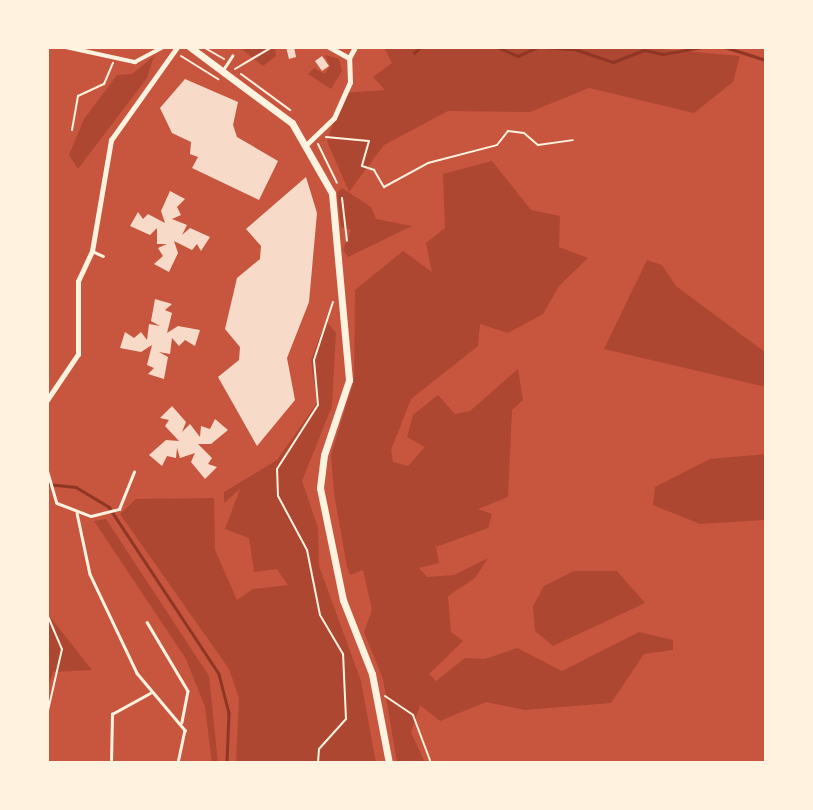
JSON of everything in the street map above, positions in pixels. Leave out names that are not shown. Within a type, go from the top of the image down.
[{"type":"main road","points":[[190,47],[200,51],[283,114],[312,142],[336,213],[349,374],[320,488],[343,600],[375,689],[389,763]]},
{"type":"street","points":[[66,47],[135,62],[163,47]]},
{"type":"street","points":[[329,47],[349,58]]},
{"type":"street","points":[[312,142],[346,100],[349,58],[355,47]]},
{"type":"street","points":[[47,400],[78,354],[78,281],[92,251],[103,162],[117,123],[175,49]]},
{"type":"lane","points":[[223,70],[232,56]]},
{"type":"lane","points":[[92,251],[103,256]]},
{"type":"lane","points":[[47,469],[49,497],[77,513],[91,516],[120,509],[134,472]]},
{"type":"lane","points":[[77,513],[90,573],[150,693],[182,722]]},
{"type":"lane","points":[[147,622],[188,691],[182,722],[186,738],[178,763]]},
{"type":"lane","points":[[111,763],[112,714],[150,693]]},
{"type":"path","points":[[234,70],[272,47]]},
{"type":"path","points":[[175,49],[229,86]]},
{"type":"path","points":[[72,130],[78,96],[104,84],[114,59]]},
{"type":"path","points":[[312,142],[331,135],[369,141],[362,166],[374,170],[384,187],[428,163],[497,145],[508,131],[524,133],[538,145],[573,140]]},
{"type":"path","points":[[318,763],[319,749],[346,719],[343,654],[320,615],[307,550],[278,496],[277,469],[318,405],[314,360],[334,296]]},
{"type":"path","points":[[47,614],[62,654],[47,715]]},
{"type":"path","points":[[375,689],[413,715],[431,763]]},
{"type":"shaded area","points":[[239,47],[275,47],[276,56],[263,66]]},
{"type":"shaded area","points":[[384,47],[660,49],[740,56],[733,82],[694,113],[589,88],[530,112],[448,111],[384,145],[349,192],[327,141],[344,93],[385,90],[373,77],[392,63]]},
{"type":"shaded area","points":[[325,55],[339,59],[342,71],[331,89],[308,74],[314,68],[325,74],[330,66]]},
{"type":"shaded area","points":[[154,56],[147,78],[78,169],[69,155],[84,119],[117,75],[132,74]]},
{"type":"shaded area","points":[[492,161],[531,210],[560,216],[559,247],[588,258],[559,286],[543,314],[508,333],[480,324],[478,346],[411,399],[391,450],[393,462],[408,466],[425,447],[407,437],[413,415],[438,395],[455,414],[470,411],[518,369],[523,400],[512,410],[508,497],[478,509],[492,514],[488,528],[436,547],[439,563],[419,568],[427,577],[454,575],[488,558],[475,578],[448,596],[451,632],[463,641],[429,674],[436,681],[465,658],[485,659],[517,648],[562,671],[639,632],[673,640],[673,650],[644,654],[611,703],[525,710],[486,702],[440,721],[420,705],[411,732],[425,763],[397,763],[383,679],[364,632],[372,610],[363,570],[350,575],[334,493],[331,455],[354,380],[355,290],[403,251],[432,272],[426,243],[445,228],[443,174]]},
{"type":"shaded area","points":[[342,188],[371,207],[376,219],[412,226],[348,257],[343,250],[351,230],[341,227],[337,193]]},
{"type":"shaded area","points":[[647,260],[662,265],[676,286],[766,353],[766,387],[604,349]]},
{"type":"shaded area","points":[[326,321],[336,333],[332,406],[302,481],[318,528],[319,566],[361,681],[376,763],[236,763],[239,698],[229,669],[120,514],[136,499],[214,498],[215,550],[237,600],[253,589],[288,585],[277,569],[254,572],[249,538],[225,529],[240,489],[224,503],[224,492],[277,460],[317,403],[311,360]]},
{"type":"shaded area","points":[[766,454],[766,520],[700,524],[653,505],[655,487],[710,459]]},
{"type":"shaded area","points":[[106,519],[209,676],[218,763],[212,763],[205,707],[186,659],[94,521]]},
{"type":"shaded area","points":[[574,571],[617,571],[645,603],[553,646],[535,631],[533,606],[544,586]]},
{"type":"shaded area","points":[[47,613],[92,670],[53,672],[47,691]]},
{"type":"building","points":[[286,47],[294,47],[296,57],[289,59]]},
{"type":"building","points":[[322,56],[329,66],[322,71],[315,61]]},
{"type":"building","points":[[185,79],[238,102],[233,125],[237,137],[278,161],[259,200],[192,168],[198,157],[190,154],[191,142],[172,133],[160,108]]},
{"type":"building","points":[[306,177],[317,213],[309,302],[287,358],[295,400],[257,446],[218,377],[239,360],[240,347],[225,329],[237,278],[260,259],[261,246],[246,229]]},
{"type":"building","points":[[170,191],[185,199],[177,207],[181,215],[172,219],[187,225],[182,235],[190,228],[210,237],[201,251],[197,244],[192,250],[174,241],[178,253],[169,272],[154,264],[163,256],[158,248],[167,244],[157,244],[157,228],[150,235],[130,226],[138,212],[143,219],[148,214],[165,223],[161,211]]},
{"type":"building","points":[[155,299],[172,304],[165,310],[172,313],[167,333],[178,326],[200,330],[195,346],[185,340],[179,346],[172,338],[170,354],[159,352],[168,357],[164,379],[148,374],[154,368],[147,365],[152,345],[141,352],[120,348],[125,332],[134,338],[141,332],[147,340],[149,324],[160,326],[151,321]]},
{"type":"building","points":[[172,406],[186,422],[182,432],[190,424],[200,437],[201,426],[210,429],[215,419],[228,430],[211,444],[198,444],[212,458],[208,464],[217,467],[205,479],[191,462],[195,453],[180,458],[177,448],[176,458],[167,456],[162,466],[149,455],[166,440],[179,441],[165,426],[169,420],[160,418]]},
{"type":"waterway","points":[[414,53],[421,47]]},
{"type":"waterway","points":[[497,47],[518,56],[537,47]]},
{"type":"waterway","points":[[543,47],[575,49],[613,62],[644,50],[663,54],[701,47]]},
{"type":"waterway","points":[[725,47],[766,60]]},
{"type":"waterway","points":[[47,484],[76,487],[109,507],[219,674],[229,713],[227,763]]}]
